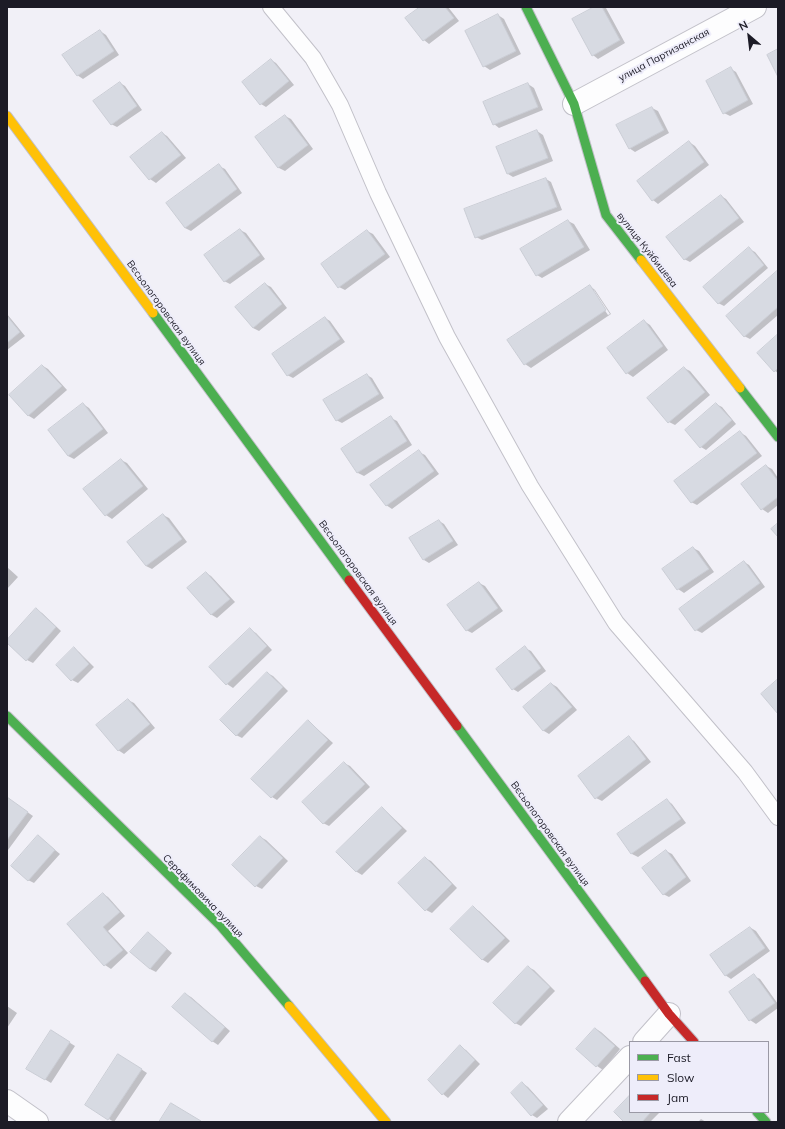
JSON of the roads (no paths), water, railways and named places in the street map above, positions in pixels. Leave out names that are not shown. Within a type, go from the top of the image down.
[{"type":"street","name":"вулиця Куйбишева","points":[[526,7],[574,104],[606,215],[778,436]]},
{"type":"street","name":"улица Партизанская","points":[[574,104],[755,7]]},
{"type":"street","name":"Вєсьологоровская вулиця","points":[[7,116],[669,1014],[693,1041]]},
{"type":"street","name":"Серафимовича вулиця","points":[[7,716],[220,926],[386,1122]]},
{"type":"street","points":[[645,1041],[669,1014]]},
{"type":"street","points":[[569,1122],[629,1057]]},
{"type":"street","points":[[7,1101],[37,1122]]},
{"type":"street","points":[[758,1113],[766,1122]]},
{"type":"lane","points":[[271,7],[313,58],[340,105],[378,193],[447,337],[542,506],[616,622],[745,772],[778,817]]}]
